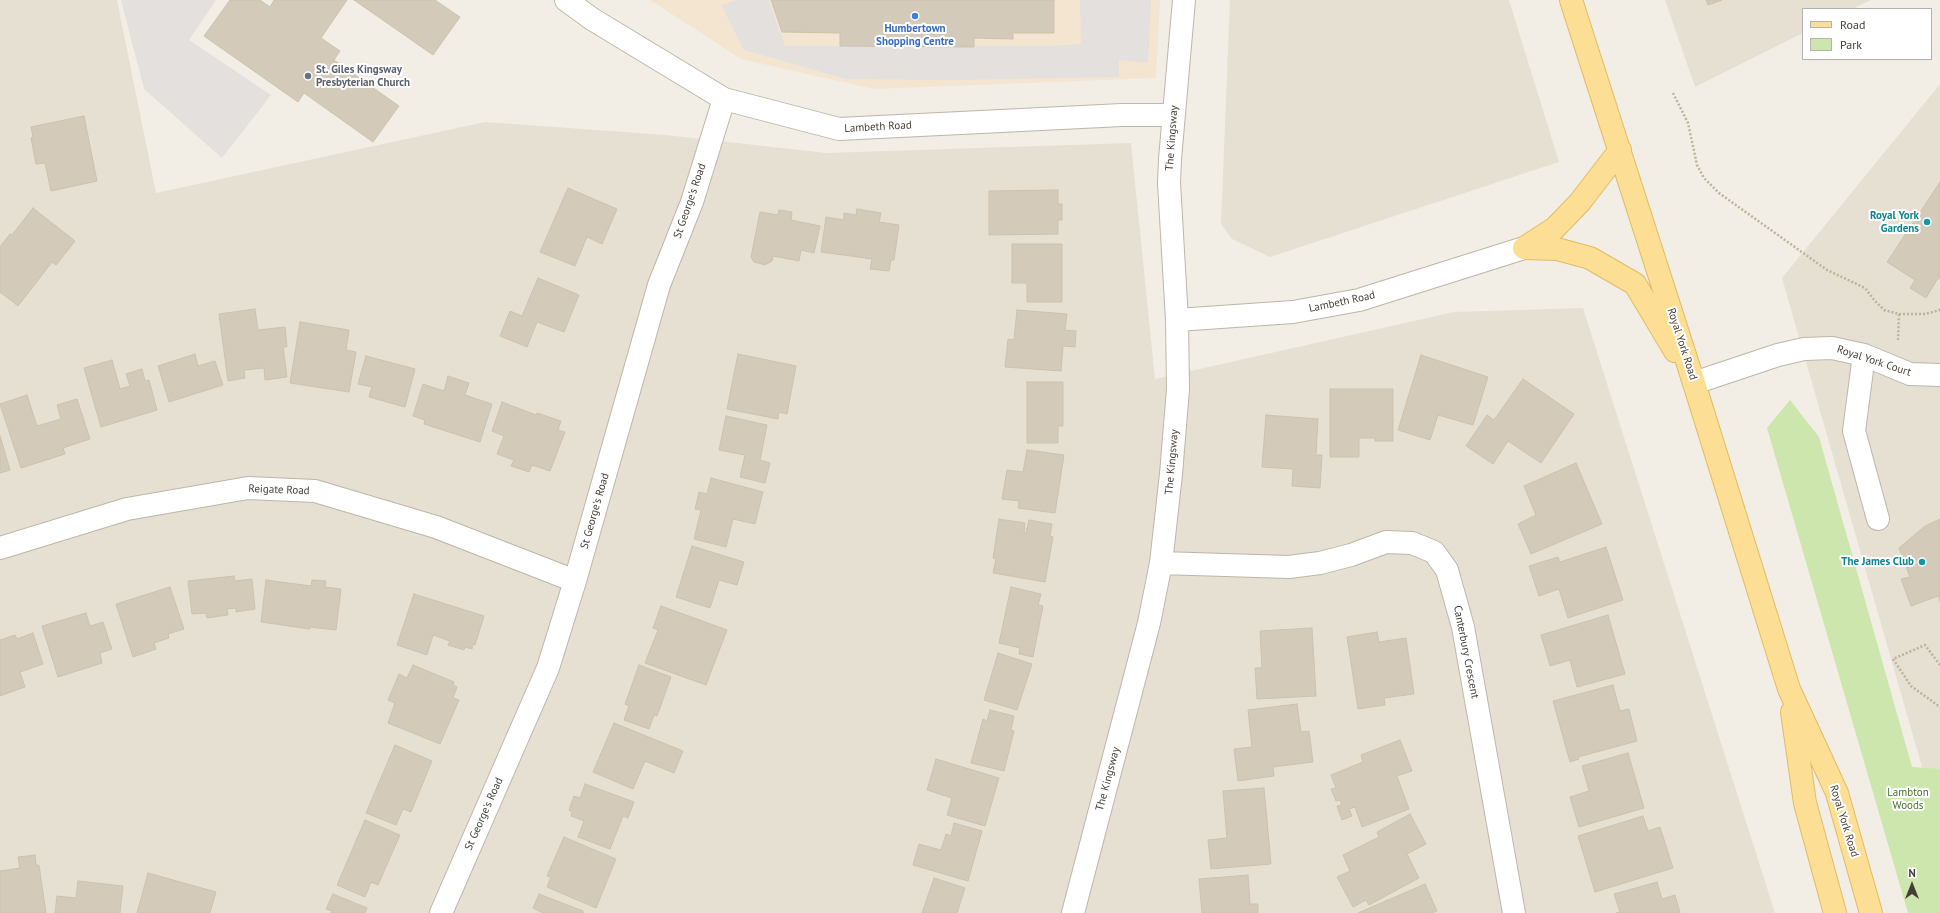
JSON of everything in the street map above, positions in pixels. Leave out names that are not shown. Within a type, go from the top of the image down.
[{"type":"main road","name":"Royal York Road","points":[[1571,0],[1694,382],[1789,689],[1837,793],[1871,913]]},
{"type":"main road","points":[[1524,248],[1555,228],[1580,202],[1620,150]]},
{"type":"main road","points":[[1524,248],[1557,249],[1590,258],[1635,284],[1694,382]]},
{"type":"main road","name":"Royal York Road","points":[[1789,689],[1805,803],[1835,913]]},
{"type":"street","name":"Lambeth Road","points":[[566,0],[592,19],[724,99],[839,129],[1122,115],[1173,115]]},
{"type":"street","name":"The Kingsway","points":[[1073,913],[1149,623],[1161,563],[1171,474],[1178,389],[1177,320],[1169,183],[1173,115],[1184,0]]},
{"type":"street","name":"St George's Road","points":[[441,913],[548,668],[575,581],[659,285],[692,202],[724,99]]},
{"type":"street","name":"Lambeth Road","points":[[1177,320],[1293,312],[1359,300],[1524,248]]},
{"type":"street","name":"Royal York Court","points":[[1694,382],[1778,355],[1804,349],[1832,348],[1864,355],[1910,374],[1940,375]]},
{"type":"street","points":[[1864,355],[1854,431],[1878,519]]},
{"type":"street","name":"Reigate Road","points":[[0,548],[127,509],[248,488],[315,491],[436,527],[575,581]]},
{"type":"street","name":"Canterbury Crescent","points":[[1161,563],[1289,567],[1320,563],[1386,542],[1412,544],[1434,552],[1447,570],[1463,627],[1514,913]]},
{"type":"path","points":[[1673,93],[1688,123],[1697,165],[1704,178],[1719,193],[1827,270],[1865,288],[1884,310],[1899,314],[1925,314],[1940,310]]},
{"type":"path","points":[[1898,342],[1899,314]]},
{"type":"path","points":[[1940,665],[1925,645],[1893,659],[1911,686],[1935,705],[1940,707]]},
{"type":"shaded area","points":[[0,0],[117,0],[156,193],[485,122],[666,135],[826,153],[1131,143],[1155,379],[1454,312],[1583,308],[1775,913],[0,913]]},
{"type":"shaded area","points":[[121,0],[216,0],[189,40],[271,95],[222,158],[144,89]]},
{"type":"shaded area","points":[[650,0],[1160,0],[1156,78],[874,89],[741,59]]},
{"type":"shaded area","points":[[738,0],[768,0],[785,46],[1050,46],[1081,44],[1080,0],[1151,0],[1148,63],[1119,60],[1119,77],[951,80],[846,79],[744,50],[721,5]]},
{"type":"shaded area","points":[[1230,0],[1509,0],[1559,162],[1270,257],[1232,239],[1221,224]]},
{"type":"shaded area","points":[[1665,0],[1871,0],[1854,8],[1802,8],[1802,34],[1695,87]]},
{"type":"shaded area","points":[[1940,84],[1940,830],[1782,278]]},
{"type":"green space","name":"Lambton Woods","points":[[1790,400],[1819,437],[1912,767],[1940,769],[1940,913],[1908,913],[1767,428]]},
{"type":"building","name":"St. Giles Kingsway Presbyterian Church","points":[[230,0],[260,0],[270,7],[274,0],[347,0],[321,38],[340,51],[334,60],[399,106],[373,142],[304,93],[298,102],[204,36]]},
{"type":"building","name":"St. Giles Kingsway Presbyterian Church","points":[[354,0],[435,0],[460,17],[433,55]]},
{"type":"building","name":"Humbertown Shopping Centre","points":[[771,0],[1054,0],[1054,33],[1013,33],[1013,39],[974,38],[974,47],[840,46],[840,33],[782,32]]},
{"type":"building","points":[[1706,0],[1722,0],[1708,5]]},
{"type":"building","points":[[84,116],[97,181],[51,191],[45,163],[36,164],[31,138],[33,137],[31,127]]},
{"type":"building","name":"Royal York Gardens","points":[[1940,182],[1940,279],[1938,278],[1926,298],[1910,288],[1915,280],[1887,262]]},
{"type":"building","points":[[568,188],[617,209],[602,244],[587,237],[575,266],[540,252]]},
{"type":"building","points":[[1058,190],[1058,204],[1062,204],[1062,220],[1058,220],[1058,234],[989,235],[989,191]]},
{"type":"building","points":[[33,208],[75,241],[56,265],[52,262],[18,306],[0,292],[0,247],[10,234],[12,235]]},
{"type":"building","points":[[857,209],[881,213],[879,222],[899,225],[894,260],[891,260],[889,271],[870,269],[872,259],[821,252],[826,217],[844,220],[844,213],[856,215]]},
{"type":"building","points":[[779,210],[792,212],[791,220],[820,226],[814,253],[801,250],[799,261],[773,256],[772,261],[765,265],[754,262],[751,257],[760,212],[778,215]]},
{"type":"building","points":[[1012,244],[1062,244],[1062,302],[1027,302],[1027,283],[1012,283]]},
{"type":"building","points":[[538,278],[579,295],[564,332],[537,322],[527,347],[500,336],[510,311],[522,316]]},
{"type":"building","points":[[255,309],[258,330],[285,327],[287,347],[283,347],[287,377],[265,380],[264,368],[244,370],[245,378],[228,381],[219,314]]},
{"type":"building","points":[[1017,310],[1067,314],[1065,330],[1076,331],[1075,347],[1063,346],[1061,371],[1005,367],[1008,339],[1014,340]]},
{"type":"building","points":[[300,322],[349,330],[346,350],[356,352],[349,392],[290,383]]},
{"type":"building","points":[[195,354],[198,366],[215,361],[223,385],[169,402],[158,366]]},
{"type":"building","points":[[738,354],[796,366],[787,414],[779,412],[778,419],[727,409]]},
{"type":"building","points":[[1421,355],[1488,377],[1473,425],[1438,415],[1430,440],[1398,430]]},
{"type":"building","points":[[366,356],[415,369],[405,407],[369,397],[372,387],[358,384]]},
{"type":"building","points":[[112,360],[120,389],[130,386],[126,374],[142,369],[145,381],[149,380],[157,410],[101,427],[84,368]]},
{"type":"building","points":[[448,376],[469,383],[465,395],[492,404],[480,442],[424,424],[425,420],[413,416],[423,384],[444,391]]},
{"type":"building","points":[[1523,379],[1574,414],[1541,463],[1508,441],[1493,464],[1466,446],[1487,415],[1494,420]]},
{"type":"building","points":[[1027,382],[1063,382],[1063,426],[1058,426],[1058,443],[1027,443]]},
{"type":"building","points":[[1330,389],[1393,389],[1393,441],[1375,441],[1375,438],[1359,438],[1359,457],[1330,457]]},
{"type":"building","points":[[27,395],[37,426],[61,419],[57,405],[77,399],[90,439],[63,448],[65,454],[21,468],[0,404]]},
{"type":"building","points":[[502,402],[536,415],[537,413],[561,421],[558,430],[565,432],[550,471],[532,465],[529,472],[511,466],[514,460],[497,454],[504,436],[492,431]]},
{"type":"building","points":[[1266,415],[1318,419],[1316,455],[1322,455],[1320,488],[1292,486],[1293,469],[1262,467]]},
{"type":"building","points":[[726,416],[767,425],[760,460],[770,463],[765,483],[740,477],[745,455],[719,450]]},
{"type":"building","points":[[0,436],[10,470],[0,473]]},
{"type":"building","points":[[1027,450],[1064,455],[1055,513],[1018,508],[1019,501],[1002,499],[1007,470],[1023,472]]},
{"type":"building","points":[[1576,463],[1602,524],[1531,554],[1518,524],[1536,515],[1524,486]]},
{"type":"building","points":[[711,478],[763,492],[755,524],[733,519],[726,547],[694,539],[701,510],[695,509],[699,492],[707,494]]},
{"type":"building","points":[[999,519],[1025,523],[1024,533],[1026,533],[1029,520],[1052,524],[1050,536],[1053,537],[1045,582],[993,573],[996,559],[993,558]]},
{"type":"building","name":"The James Club","points":[[1940,519],[1940,601],[1938,596],[1911,606],[1901,579],[1910,577],[1899,548],[1925,526]]},
{"type":"building","points":[[692,546],[744,562],[737,585],[719,580],[710,608],[676,597]]},
{"type":"building","points":[[1606,547],[1623,600],[1568,618],[1559,589],[1539,596],[1529,566],[1558,557],[1560,562]]},
{"type":"building","points":[[234,576],[235,581],[252,579],[255,609],[236,612],[236,608],[227,609],[228,615],[207,618],[206,613],[192,614],[188,581]]},
{"type":"building","points":[[266,580],[311,586],[312,580],[326,581],[325,587],[341,589],[336,630],[310,627],[310,629],[261,622]]},
{"type":"building","points":[[170,587],[184,629],[168,634],[169,638],[154,643],[156,649],[133,657],[116,604]]},
{"type":"building","points":[[1011,587],[1041,594],[1038,605],[1043,606],[1033,657],[1019,654],[1020,648],[999,643]]},
{"type":"building","points":[[414,594],[484,616],[475,645],[473,644],[472,649],[465,647],[464,650],[448,645],[450,641],[433,635],[427,655],[397,645]]},
{"type":"building","points":[[661,606],[727,630],[706,685],[645,663],[658,630],[653,628]]},
{"type":"building","points":[[86,613],[90,626],[103,622],[112,649],[100,653],[102,663],[58,677],[42,626]]},
{"type":"building","points":[[1608,615],[1625,674],[1577,687],[1570,660],[1550,666],[1541,635]]},
{"type":"building","points":[[1312,628],[1316,696],[1257,699],[1255,668],[1262,668],[1260,631]]},
{"type":"building","points":[[1377,632],[1379,642],[1406,638],[1414,694],[1384,698],[1385,705],[1358,709],[1347,637]]},
{"type":"building","points":[[33,633],[43,664],[20,672],[25,687],[0,696],[0,640],[15,635],[17,639]]},
{"type":"building","points":[[998,653],[1032,664],[1017,710],[984,700]]},
{"type":"building","points":[[413,665],[454,682],[453,685],[457,687],[453,698],[459,700],[440,744],[388,723],[395,703],[388,700],[399,674],[407,678]]},
{"type":"building","points":[[639,665],[671,677],[657,716],[654,715],[649,729],[624,720],[629,706],[625,704]]},
{"type":"building","points":[[1613,685],[1620,711],[1629,709],[1637,741],[1578,757],[1579,759],[1570,762],[1553,701]]},
{"type":"building","points":[[1297,704],[1301,732],[1309,731],[1313,762],[1273,767],[1274,776],[1238,781],[1234,749],[1252,747],[1248,710]]},
{"type":"building","points":[[990,710],[1014,716],[1011,730],[1014,731],[1004,771],[971,763],[983,719],[987,721]]},
{"type":"building","points":[[614,723],[683,751],[674,773],[645,761],[633,789],[593,772]]},
{"type":"building","points":[[1400,740],[1412,771],[1397,776],[1409,809],[1362,827],[1355,807],[1349,809],[1352,816],[1342,820],[1337,806],[1342,805],[1340,800],[1336,801],[1331,789],[1336,788],[1331,775],[1363,762],[1361,755]]},
{"type":"building","points":[[395,745],[432,761],[411,812],[403,809],[396,825],[366,813]]},
{"type":"building","points":[[1628,753],[1644,808],[1579,827],[1570,797],[1589,791],[1582,766]]},
{"type":"building","points":[[936,759],[999,778],[985,826],[947,815],[952,798],[927,790]]},
{"type":"building","points":[[585,784],[634,802],[628,818],[623,816],[610,849],[578,837],[584,821],[571,816],[572,812],[569,810],[574,796],[580,798]]},
{"type":"building","points":[[1264,788],[1271,864],[1211,869],[1208,840],[1227,838],[1223,791]]},
{"type":"building","points":[[1410,814],[1426,844],[1407,854],[1419,878],[1369,905],[1366,900],[1353,907],[1337,877],[1350,871],[1343,855],[1379,837],[1377,832]]},
{"type":"building","points":[[1643,816],[1648,831],[1660,827],[1673,868],[1595,892],[1578,836]]},
{"type":"building","points":[[365,820],[400,835],[378,885],[371,882],[365,897],[337,885]]},
{"type":"building","points":[[954,823],[982,831],[968,881],[913,865],[919,844],[941,850],[946,834],[951,836]]},
{"type":"building","points":[[564,837],[616,859],[596,908],[547,887],[551,877],[547,876]]},
{"type":"building","points":[[35,855],[36,865],[39,865],[46,913],[0,913],[0,871],[20,868],[18,857]]},
{"type":"building","points":[[148,873],[216,892],[210,913],[137,913]]},
{"type":"building","points":[[1248,875],[1250,904],[1258,904],[1258,913],[1202,913],[1199,879]]},
{"type":"building","points":[[934,878],[965,888],[957,913],[922,913]]},
{"type":"building","points":[[78,881],[123,886],[120,913],[55,913],[57,896],[76,898]]},
{"type":"building","points":[[1657,882],[1662,899],[1675,895],[1680,913],[1616,913],[1620,912],[1614,894]]},
{"type":"building","points":[[1425,884],[1437,911],[1432,913],[1358,913]]},
{"type":"building","points":[[333,894],[367,908],[365,913],[331,913],[332,911],[326,909]]},
{"type":"building","points":[[539,894],[583,911],[583,913],[543,913],[533,908]]},
{"type":"place","name":"Humbertown Shopping Centre","points":[[915,16]]},
{"type":"place","name":"St. Giles Kingsway Presbyterian Church","points":[[308,76]]},
{"type":"place","name":"Royal York Gardens","points":[[1927,222]]},
{"type":"place","name":"The James Club","points":[[1922,562]]}]
